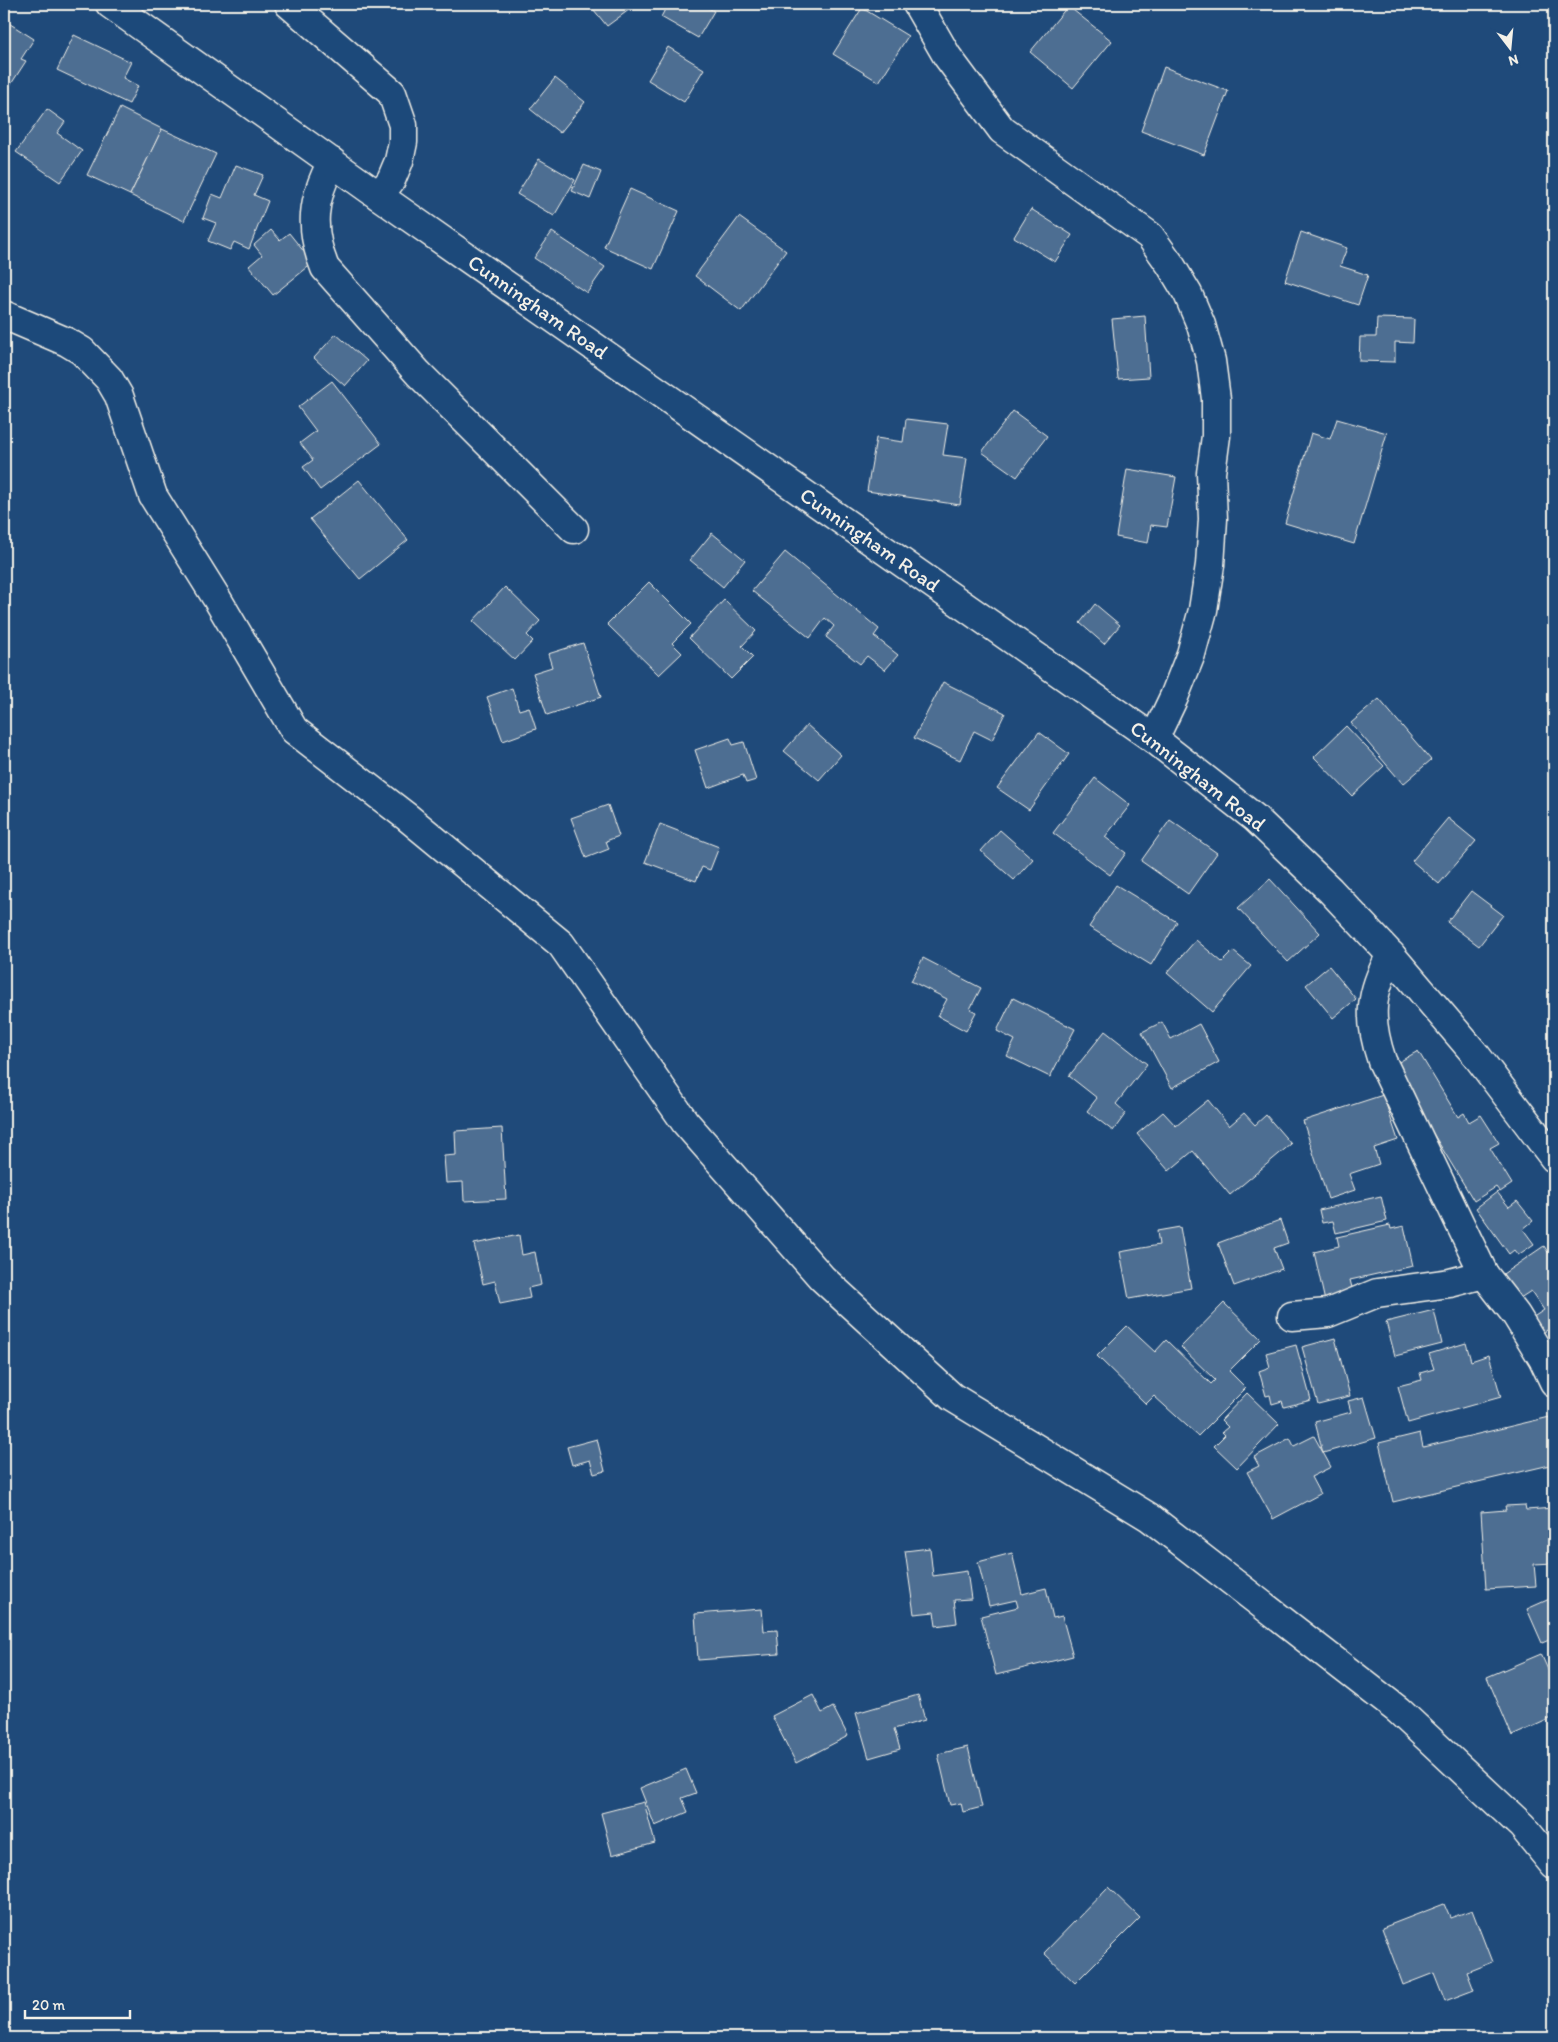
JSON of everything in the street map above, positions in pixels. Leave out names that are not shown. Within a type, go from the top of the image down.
[{"type":"street","name":"Cunningham Road","points":[[110,4],[379,196],[1154,739],[1255,818],[1330,890],[1391,956],[1476,1055],[1554,1158]]},
{"type":"street","points":[[289,4],[392,93],[403,125],[403,142],[394,174],[379,196]]},
{"type":"street","points":[[917,4],[947,56],[1002,130],[1150,236],[1188,294],[1201,325],[1211,362],[1216,398],[1216,436],[1211,473],[1210,565],[1203,610],[1191,654],[1174,697],[1154,739]]},
{"type":"street","points":[[332,162],[317,196],[314,215],[318,251],[325,268],[418,373],[574,530]]},
{"type":"street","points":[[4,315],[74,346],[96,364],[109,379],[119,396],[153,496],[216,597],[294,730],[407,817],[561,944],[685,1122],[822,1278],[952,1397],[1149,1517],[1398,1710],[1522,1826],[1554,1865]]},
{"type":"street","points":[[1391,956],[1380,974],[1372,1009],[1375,1039],[1382,1061],[1484,1274],[1516,1315],[1543,1359],[1554,1382]]},
{"type":"street","points":[[1292,1316],[1328,1314],[1377,1293],[1450,1282],[1484,1274]]},
{"type":"building","points":[[589,4],[637,4],[607,26]]},
{"type":"building","points":[[668,4],[701,4],[714,11],[698,38],[661,17]]},
{"type":"building","points":[[1068,6],[1112,41],[1073,88],[1030,52]]},
{"type":"building","points":[[862,8],[908,36],[879,82],[833,54]]},
{"type":"building","points":[[7,22],[34,39],[21,59],[26,61],[4,95],[4,27]]},
{"type":"building","points":[[74,35],[131,62],[123,78],[138,86],[129,104],[57,70]]},
{"type":"building","points":[[668,47],[704,69],[684,102],[648,80]]},
{"type":"building","points":[[1164,67],[1228,91],[1204,155],[1141,131]]},
{"type":"building","points":[[555,78],[585,102],[560,133],[530,109]]},
{"type":"building","points":[[120,108],[162,129],[130,195],[87,175]]},
{"type":"building","points":[[47,109],[65,122],[57,133],[82,151],[60,182],[16,152]]},
{"type":"building","points":[[162,129],[216,154],[184,221],[130,195]]},
{"type":"building","points":[[539,159],[575,180],[554,216],[517,194]]},
{"type":"building","points":[[236,165],[263,175],[254,195],[268,201],[249,249],[234,242],[230,250],[208,241],[216,223],[203,218],[212,194],[222,198]]},
{"type":"building","points":[[584,165],[601,172],[590,199],[572,191]]},
{"type":"building","points":[[630,189],[679,211],[653,269],[604,247]]},
{"type":"building","points":[[1031,209],[1072,235],[1055,262],[1014,237]]},
{"type":"building","points":[[739,217],[786,251],[741,311],[695,276]]},
{"type":"building","points":[[271,230],[280,240],[289,233],[313,263],[273,295],[249,266],[262,255],[254,245]]},
{"type":"building","points":[[552,232],[605,267],[587,293],[534,258]]},
{"type":"building","points":[[1301,232],[1347,248],[1340,266],[1368,275],[1358,305],[1285,281]]},
{"type":"building","points":[[1145,316],[1149,377],[1118,379],[1112,319]]},
{"type":"building","points":[[1377,318],[1414,319],[1413,343],[1395,342],[1395,362],[1359,361],[1360,337],[1376,337]]},
{"type":"building","points":[[336,334],[367,361],[345,386],[314,358]]},
{"type":"building","points":[[332,381],[381,444],[320,490],[303,467],[313,460],[300,443],[316,431],[298,407]]},
{"type":"building","points":[[1013,411],[1047,436],[1017,477],[982,452]]},
{"type":"building","points":[[906,419],[948,424],[943,455],[967,458],[960,505],[867,491],[876,438],[903,442]]},
{"type":"building","points":[[1337,419],[1387,433],[1354,544],[1285,523],[1311,433],[1330,439]]},
{"type":"building","points":[[1127,469],[1176,477],[1167,527],[1151,525],[1148,543],[1116,537]]},
{"type":"building","points":[[359,480],[408,540],[360,579],[310,519]]},
{"type":"building","points":[[712,533],[745,560],[723,587],[690,560]]},
{"type":"building","points":[[785,552],[879,629],[874,636],[898,655],[885,670],[867,656],[860,664],[826,637],[834,626],[825,618],[810,638],[752,591]]},
{"type":"building","points":[[649,582],[691,624],[672,643],[682,653],[659,675],[607,624]]},
{"type":"building","points":[[505,587],[540,621],[527,635],[533,641],[515,660],[473,621]]},
{"type":"building","points":[[724,600],[756,631],[742,646],[753,657],[731,679],[689,638]]},
{"type":"building","points":[[1095,604],[1120,625],[1104,644],[1080,623]]},
{"type":"building","points":[[583,643],[601,697],[547,715],[533,673],[552,667],[548,654]]},
{"type":"building","points":[[943,682],[1005,713],[992,740],[974,731],[960,760],[914,738]]},
{"type":"building","points":[[512,688],[519,710],[529,707],[536,729],[503,741],[487,697]]},
{"type":"building","points":[[1379,699],[1431,760],[1403,784],[1351,723]]},
{"type":"building","points":[[807,725],[841,755],[819,780],[784,751]]},
{"type":"building","points":[[1346,726],[1384,766],[1352,796],[1314,757]]},
{"type":"building","points":[[1039,732],[1069,754],[1029,810],[997,788]]},
{"type":"building","points":[[730,738],[733,745],[744,742],[756,780],[746,783],[743,775],[708,788],[695,750]]},
{"type":"building","points":[[1095,778],[1130,805],[1105,837],[1126,853],[1110,875],[1053,833]]},
{"type":"building","points":[[608,805],[619,836],[606,841],[609,849],[586,858],[571,818]]},
{"type":"building","points":[[1448,818],[1476,841],[1439,884],[1412,861]]},
{"type":"building","points":[[1170,820],[1217,853],[1188,894],[1141,861]]},
{"type":"building","points":[[660,824],[719,847],[710,870],[702,867],[696,881],[645,862]]},
{"type":"building","points":[[1000,830],[1033,859],[1014,880],[981,851]]},
{"type":"building","points":[[1270,879],[1320,933],[1288,962],[1238,908]]},
{"type":"building","points":[[1116,885],[1177,922],[1151,965],[1089,927]]},
{"type":"building","points":[[1471,891],[1503,915],[1479,946],[1447,922]]},
{"type":"building","points":[[1196,940],[1222,962],[1233,951],[1251,966],[1212,1012],[1167,973]]},
{"type":"building","points":[[923,958],[981,988],[970,1009],[976,1012],[966,1031],[938,1016],[947,999],[911,981]]},
{"type":"building","points":[[1329,966],[1356,999],[1333,1018],[1306,985]]},
{"type":"building","points":[[1013,998],[1075,1029],[1050,1077],[1007,1056],[1015,1040],[997,1031]]},
{"type":"building","points":[[1162,1022],[1171,1039],[1199,1024],[1219,1062],[1172,1088],[1142,1032]]},
{"type":"building","points":[[1105,1031],[1147,1064],[1116,1104],[1126,1113],[1113,1131],[1087,1111],[1097,1098],[1069,1076]]},
{"type":"building","points":[[1418,1051],[1458,1117],[1464,1113],[1469,1122],[1481,1115],[1499,1143],[1490,1148],[1512,1184],[1500,1192],[1496,1187],[1474,1201],[1392,1066]]},
{"type":"building","points":[[1383,1095],[1398,1140],[1374,1148],[1379,1164],[1349,1174],[1355,1190],[1328,1199],[1303,1121]]},
{"type":"building","points":[[1208,1100],[1229,1126],[1244,1113],[1255,1125],[1266,1115],[1291,1144],[1230,1195],[1193,1151],[1169,1171],[1137,1134],[1163,1112],[1176,1126]]},
{"type":"building","points":[[502,1128],[506,1199],[464,1201],[463,1182],[446,1183],[444,1156],[456,1155],[455,1131]]},
{"type":"building","points":[[1497,1192],[1509,1207],[1517,1201],[1533,1221],[1523,1229],[1534,1244],[1518,1255],[1514,1250],[1509,1254],[1476,1208]]},
{"type":"building","points":[[1381,1196],[1387,1221],[1336,1233],[1333,1221],[1322,1223],[1319,1210]]},
{"type":"building","points":[[1280,1220],[1288,1243],[1274,1248],[1282,1269],[1234,1286],[1218,1243]]},
{"type":"building","points":[[1390,1225],[1391,1229],[1404,1226],[1413,1266],[1350,1280],[1355,1299],[1326,1306],[1314,1252],[1339,1246],[1337,1237]]},
{"type":"building","points":[[1180,1227],[1191,1288],[1129,1299],[1120,1252],[1159,1245],[1157,1231]]},
{"type":"building","points":[[519,1235],[522,1255],[535,1252],[541,1285],[528,1288],[530,1298],[500,1304],[495,1281],[483,1284],[474,1244]]},
{"type":"building","points":[[1544,1246],[1554,1261],[1554,1325],[1543,1333],[1532,1318],[1544,1310],[1531,1291],[1517,1300],[1500,1276]]},
{"type":"building","points":[[1224,1303],[1261,1339],[1229,1371],[1246,1388],[1198,1436],[1154,1396],[1146,1404],[1097,1356],[1127,1326],[1155,1352],[1166,1340],[1211,1384],[1215,1380],[1181,1347]]},
{"type":"building","points":[[1434,1310],[1442,1344],[1395,1356],[1386,1322]]},
{"type":"building","points":[[1335,1338],[1350,1396],[1318,1404],[1302,1347]]},
{"type":"building","points":[[1466,1343],[1471,1361],[1489,1355],[1501,1397],[1408,1423],[1398,1386],[1422,1380],[1420,1373],[1434,1369],[1429,1354]]},
{"type":"building","points":[[1296,1345],[1311,1400],[1284,1407],[1282,1401],[1272,1404],[1270,1395],[1266,1396],[1259,1371],[1270,1367],[1266,1353]]},
{"type":"building","points":[[1247,1393],[1279,1424],[1237,1468],[1214,1446],[1225,1435],[1222,1432],[1228,1427],[1221,1420]]},
{"type":"building","points":[[1364,1397],[1376,1438],[1323,1453],[1315,1422],[1351,1412],[1348,1401]]},
{"type":"building","points":[[1554,1416],[1554,1464],[1393,1502],[1379,1443],[1420,1433],[1423,1447]]},
{"type":"building","points":[[1314,1436],[1331,1467],[1311,1477],[1320,1494],[1273,1519],[1247,1472],[1259,1466],[1254,1457],[1290,1438],[1294,1446]]},
{"type":"building","points":[[597,1439],[605,1471],[594,1474],[590,1460],[572,1465],[567,1447]]},
{"type":"building","points":[[1525,1505],[1526,1510],[1554,1508],[1554,1563],[1534,1564],[1536,1586],[1486,1589],[1481,1512],[1506,1510],[1505,1506]]},
{"type":"building","points":[[930,1548],[933,1576],[967,1571],[971,1599],[954,1600],[957,1623],[936,1626],[934,1612],[914,1614],[905,1551]]},
{"type":"building","points":[[1012,1553],[1022,1594],[1046,1588],[1053,1618],[1062,1616],[1073,1656],[996,1675],[981,1616],[1018,1607],[1016,1600],[989,1606],[978,1562]]},
{"type":"building","points":[[1554,1597],[1554,1638],[1542,1643],[1527,1609]]},
{"type":"building","points":[[762,1609],[764,1631],[777,1630],[779,1654],[698,1660],[695,1614]]},
{"type":"building","points":[[1541,1654],[1554,1683],[1554,1717],[1512,1736],[1487,1677]]},
{"type":"building","points":[[813,1695],[822,1713],[833,1707],[848,1736],[796,1763],[772,1716]]},
{"type":"building","points":[[918,1695],[925,1720],[894,1729],[900,1749],[869,1758],[856,1713]]},
{"type":"building","points":[[968,1747],[982,1807],[963,1812],[961,1803],[950,1805],[938,1754]]},
{"type":"building","points":[[686,1769],[696,1793],[682,1798],[688,1812],[655,1826],[640,1788]]},
{"type":"building","points":[[644,1802],[655,1843],[612,1855],[601,1813]]},
{"type":"building","points":[[1108,1887],[1140,1918],[1075,1983],[1044,1953]]},
{"type":"building","points":[[1444,1904],[1450,1918],[1472,1910],[1492,1962],[1467,1972],[1474,1990],[1445,2001],[1434,1973],[1403,1985],[1382,1928]]}]
